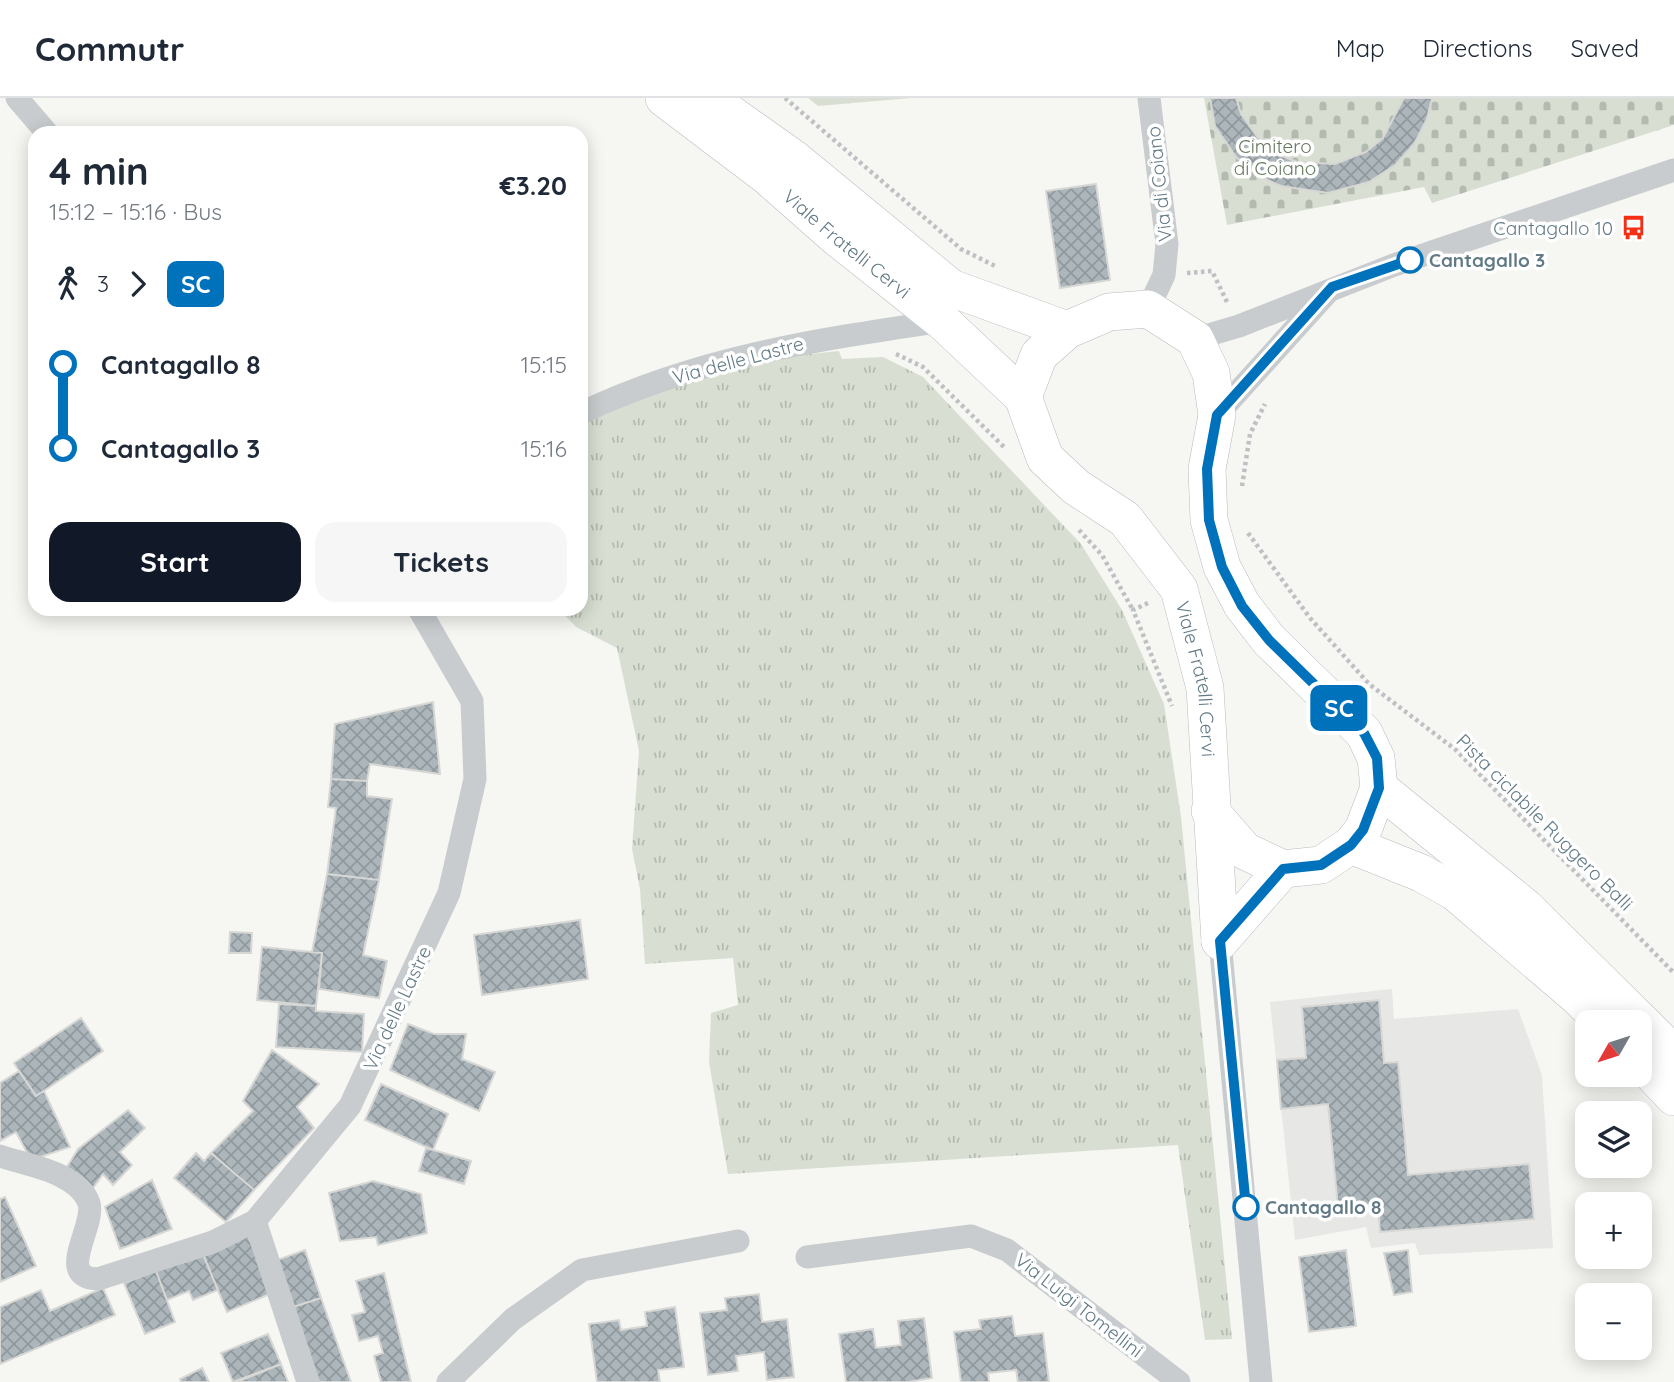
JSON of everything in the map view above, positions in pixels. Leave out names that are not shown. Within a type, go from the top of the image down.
[{"type":"main road","name":"Viale Fratelli Cervi","points":[[664,98],[768,176],[835,236],[943,321],[1023,397],[1045,458],[1076,486],[1125,519],[1179,589],[1205,688],[1210,811],[1220,941]]},
{"type":"main road","name":"Viale Fratelli Cervi","points":[[708,98],[793,158],[951,288],[1067,330]]},
{"type":"main road","points":[[1023,397],[1039,355],[1067,330],[1110,312],[1148,309],[1195,339],[1211,373],[1217,415],[1207,469],[1209,520],[1222,567],[1242,606],[1269,640],[1364,733],[1377,758],[1379,788],[1372,814],[1351,845],[1321,865],[1283,869],[1245,851],[1210,811]]},
{"type":"main road","points":[[1379,788],[1525,907],[1674,1054]]},
{"type":"main road","points":[[1351,845],[1421,873],[1455,892],[1591,1010]]},
{"type":"main road","points":[[1220,941],[1283,869]]},
{"type":"main road","points":[[1652,1074],[1674,1097]]},
{"type":"street","points":[[17,98],[41,126]]},
{"type":"street","name":"Via di Coiano","points":[[1148,309],[1164,275],[1167,244],[1149,98]]},
{"type":"street","points":[[1195,339],[1239,326],[1332,287],[1674,170]]},
{"type":"street","points":[[1217,415],[1332,287]]},
{"type":"street","name":"Via delle Lastre","points":[[588,411],[634,388],[765,349],[943,321]]},
{"type":"street","name":"Via delle Lastre","points":[[255,1221],[350,1106],[397,1011],[449,892],[475,779],[472,701],[423,616]]},
{"type":"street","points":[[1220,941],[1261,1382]]},
{"type":"street","points":[[0,1156],[68,1180],[89,1203],[89,1217],[76,1264],[81,1274],[88,1279],[98,1279],[213,1242],[255,1221],[308,1382]]},
{"type":"street","name":"Via Luigi Tomellini","points":[[807,1257],[971,1236],[1007,1250],[1179,1382]]},
{"type":"street","points":[[448,1382],[513,1319],[582,1270],[738,1241]]},
{"type":"path","points":[[785,98],[961,249],[1006,272]]},
{"type":"path","points":[[1164,275],[1212,271],[1239,326]]},
{"type":"path","points":[[891,352],[923,368],[1012,456]]},
{"type":"path","points":[[1241,494],[1250,434],[1276,379],[1264,363]]},
{"type":"path","points":[[1074,525],[1102,555],[1133,610]]},
{"type":"path","name":"Pista ciclabile Ruggero Balli","points":[[1244,528],[1310,618],[1368,684],[1456,750],[1674,973]]},
{"type":"shaded area","points":[[1392,989],[1394,1019],[1518,1009],[1542,1075],[1553,1248],[1419,1255],[1415,1243],[1371,1248],[1366,1227],[1295,1240],[1270,1002]]},
{"type":"green space","points":[[808,98],[911,98],[818,106]]},
{"type":"green space","name":"Cimitero di Coiano","points":[[1204,98],[1674,98],[1674,125],[1432,203],[1424,187],[1227,225]]},
{"type":"green space","points":[[839,351],[842,359],[883,357],[923,377],[1081,544],[1122,610],[1164,704],[1181,817],[1232,1339],[1205,1340],[1178,1145],[728,1174],[709,1062],[711,1013],[738,1005],[733,958],[645,964],[640,889],[632,849],[639,751],[617,648],[576,627],[566,616],[588,616],[588,422],[659,391],[771,358]]},
{"type":"building","points":[[1210,98],[1236,98],[1241,114],[1258,138],[1282,156],[1297,162],[1335,164],[1366,152],[1383,138],[1404,98],[1432,98],[1427,119],[1414,144],[1395,165],[1369,182],[1328,193],[1281,186],[1263,178],[1236,157],[1215,126]]},
{"type":"building","points":[[1096,184],[1110,280],[1060,288],[1046,191]]},
{"type":"building","points":[[433,702],[440,774],[370,764],[367,781],[331,779],[335,724]]},
{"type":"building","points":[[331,779],[367,781],[367,796],[392,799],[379,880],[327,874],[336,808],[328,807]]},
{"type":"building","points":[[327,874],[379,880],[363,955],[387,961],[379,998],[319,989],[322,953],[312,952]]},
{"type":"building","points":[[580,920],[588,979],[482,995],[474,935]]},
{"type":"building","points":[[230,932],[252,933],[251,953],[229,953]]},
{"type":"building","points":[[262,947],[322,953],[316,1006],[257,1000]]},
{"type":"building","points":[[1379,1000],[1384,1063],[1398,1062],[1408,1175],[1529,1164],[1534,1219],[1380,1232],[1378,1204],[1338,1207],[1328,1104],[1281,1109],[1277,1060],[1306,1058],[1302,1007]]},
{"type":"building","points":[[279,1004],[316,1006],[316,1011],[364,1014],[362,1052],[276,1047]]},
{"type":"building","points":[[81,1018],[103,1051],[36,1096],[14,1063]]},
{"type":"building","points":[[408,1024],[434,1034],[466,1034],[462,1059],[495,1072],[479,1111],[390,1070]]},
{"type":"building","points":[[272,1050],[319,1084],[297,1107],[314,1128],[254,1190],[211,1153],[253,1111],[243,1101]]},
{"type":"building","points":[[19,1071],[36,1096],[44,1091],[70,1147],[31,1160],[16,1132],[0,1141],[0,1083]]},
{"type":"building","points":[[381,1084],[448,1114],[433,1150],[365,1120]]},
{"type":"building","points":[[128,1110],[145,1128],[120,1152],[132,1165],[113,1185],[103,1174],[93,1188],[67,1167],[78,1149]]},
{"type":"building","points":[[426,1148],[471,1161],[464,1184],[419,1171]]},
{"type":"building","points":[[196,1153],[204,1161],[211,1153],[254,1190],[226,1222],[174,1178]]},
{"type":"building","points":[[152,1180],[172,1229],[120,1249],[105,1207]]},
{"type":"building","points":[[373,1181],[421,1194],[427,1233],[378,1245],[376,1237],[340,1241],[329,1193]]},
{"type":"building","points":[[5,1197],[36,1266],[0,1282],[0,1199]]},
{"type":"building","points":[[247,1233],[272,1293],[227,1312],[202,1252]]},
{"type":"building","points":[[305,1250],[321,1298],[293,1307],[277,1260]]},
{"type":"building","points":[[1346,1250],[1356,1326],[1309,1332],[1299,1257]]},
{"type":"building","points":[[1408,1250],[1412,1292],[1394,1295],[1384,1253]]},
{"type":"building","points":[[202,1252],[218,1290],[193,1300],[189,1291],[167,1300],[156,1271]]},
{"type":"building","points":[[156,1271],[175,1322],[145,1334],[124,1283]]},
{"type":"building","points":[[384,1273],[411,1382],[381,1382],[374,1356],[383,1353],[378,1336],[359,1341],[352,1315],[365,1312],[356,1281]]},
{"type":"building","points":[[103,1288],[115,1315],[0,1364],[0,1307],[41,1290],[50,1311]]},
{"type":"building","points":[[759,1294],[762,1322],[787,1319],[794,1377],[767,1380],[764,1352],[736,1356],[738,1371],[708,1375],[700,1313],[727,1310],[725,1298]]},
{"type":"building","points":[[321,1298],[351,1382],[319,1382],[293,1307]]},
{"type":"building","points":[[675,1307],[684,1367],[658,1370],[660,1382],[597,1382],[589,1324],[619,1320],[621,1330],[647,1326],[645,1312]]},
{"type":"building","points":[[1012,1316],[1015,1336],[1043,1333],[1049,1382],[1018,1382],[1016,1370],[988,1373],[989,1382],[961,1382],[954,1332],[981,1329],[979,1320]]},
{"type":"building","points":[[924,1318],[932,1378],[908,1382],[846,1382],[839,1334],[873,1329],[876,1348],[901,1345],[898,1321]]},
{"type":"building","points":[[268,1334],[281,1364],[233,1382],[221,1353]]},
{"type":"building","points":[[281,1364],[288,1382],[237,1382]]},
{"type":"building","points":[[202,1368],[209,1382],[181,1382],[180,1379]]},
{"type":"bus line","name":"SC","points":[[1246,1207],[1220,941],[1283,869],[1321,865],[1351,845],[1372,814],[1379,788],[1377,758],[1364,733],[1269,640],[1242,606],[1222,567],[1209,520],[1207,469],[1217,415],[1332,287],[1410,260]]},
{"type":"place","name":"Cantagallo 10","points":[[1633,228]]},
{"type":"place","name":"Cantagallo 3","points":[[1410,260]]},
{"type":"place","name":"Cantagallo 8","points":[[1246,1207]]}]
